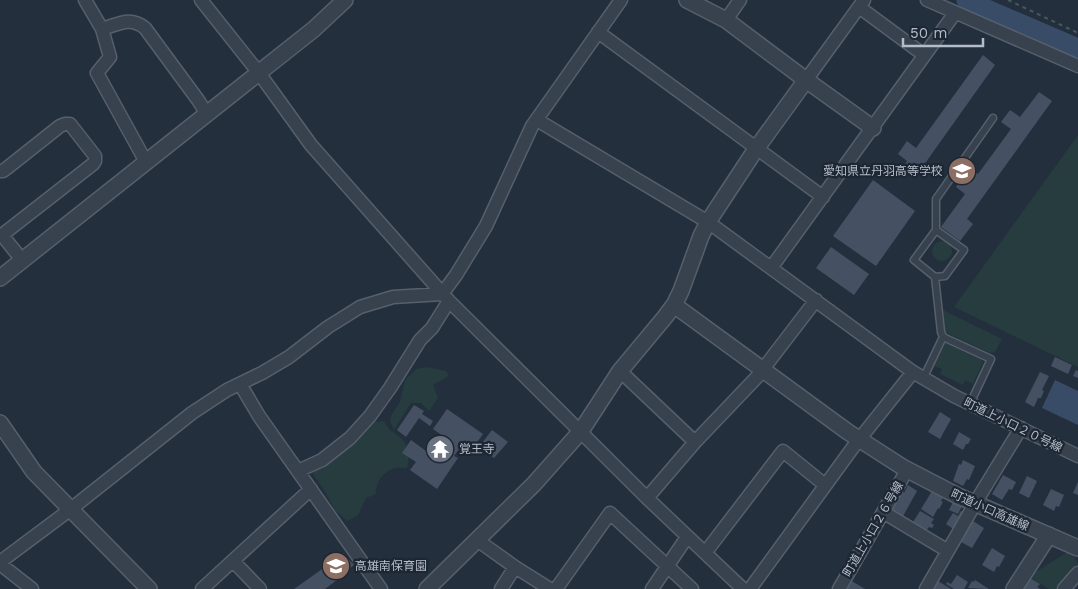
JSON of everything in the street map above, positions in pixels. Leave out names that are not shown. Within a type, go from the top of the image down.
[{"type":"street","points":[[85,0],[102,29],[110,57],[97,73],[146,162]]},
{"type":"street","points":[[201,0],[259,72],[311,145],[446,298],[514,368],[743,589]]},
{"type":"street","points":[[0,278],[319,25],[345,0]]},
{"type":"street","points":[[298,471],[322,460],[350,438],[370,416],[420,340],[432,328],[456,275],[486,226],[528,135],[621,0]]},
{"type":"street","points":[[687,0],[726,20],[873,128]]},
{"type":"street","points":[[726,20],[740,0]]},
{"type":"street","points":[[926,0],[1078,66]]},
{"type":"street","points":[[434,587],[477,540],[534,484],[581,431],[620,370],[674,305],[708,222],[756,149],[862,4],[924,55]]},
{"type":"street","points":[[771,268],[955,13]]},
{"type":"street","points":[[102,29],[131,21],[139,23],[207,114]]},
{"type":"street","points":[[598,32],[822,197]]},
{"type":"street","name":"町道上小口２０号線","points":[[537,120],[708,222],[918,376],[948,393],[1078,456]]},
{"type":"street","points":[[0,171],[8,168],[64,124],[70,124],[95,156],[93,164],[2,235],[22,260]]},
{"type":"street","points":[[32,589],[0,563],[192,414],[226,390],[262,373],[288,357],[328,327],[360,307],[393,297],[446,298]]},
{"type":"street","points":[[647,498],[695,442],[763,370],[816,300]]},
{"type":"street","name":"町道小口高雄線","points":[[674,305],[860,440],[906,469],[936,486],[1078,548]]},
{"type":"street","points":[[620,370],[695,442]]},
{"type":"street","points":[[750,589],[860,440],[918,376]]},
{"type":"street","points":[[240,384],[259,416],[381,589]]},
{"type":"street","points":[[0,423],[34,472],[149,589]]},
{"type":"street","points":[[926,589],[1021,428]]},
{"type":"street","points":[[705,553],[783,451],[825,486]]},
{"type":"street","name":"町道上小口２６号線","points":[[839,589],[906,469]]},
{"type":"street","points":[[202,589],[311,490]]},
{"type":"street","points":[[883,512],[948,551]]},
{"type":"street","points":[[556,589],[610,513],[692,589]]},
{"type":"street","points":[[1014,589],[1049,535]]},
{"type":"street","points":[[652,589],[687,537]]},
{"type":"street","points":[[477,540],[550,589]]},
{"type":"street","points":[[233,561],[260,589]]},
{"type":"street","points":[[501,589],[515,567]]},
{"type":"street","points":[[1067,588],[1078,573]]},
{"type":"lane","points":[[936,230],[964,250],[945,276],[935,277],[914,260],[936,230],[936,199],[993,118]]},
{"type":"lane","points":[[935,277],[940,332],[943,337],[991,359],[970,404]]},
{"type":"lane","points":[[918,376],[943,337]]},
{"type":"path","points":[[1008,0],[1078,33]]},
{"type":"green space","points":[[1078,135],[1078,367],[954,307]]},
{"type":"green space","points":[[938,241],[946,241],[952,247],[952,255],[946,261],[938,261],[932,255],[932,247]]},
{"type":"green space","points":[[943,310],[1002,339],[995,352],[990,353],[945,332]]},
{"type":"green space","points":[[946,343],[982,360],[983,362],[973,384],[965,380],[963,385],[940,374],[942,369],[934,366]]},
{"type":"green space","points":[[427,367],[446,371],[449,376],[433,385],[438,398],[429,411],[421,403],[411,403],[394,430],[390,421],[400,402],[405,380],[416,369]]},
{"type":"green space","points":[[384,421],[388,428],[406,444],[409,456],[407,468],[394,468],[384,474],[378,483],[376,494],[366,498],[358,515],[347,521],[335,510],[313,474],[314,470],[322,468],[340,454],[371,422]]},
{"type":"green space","points":[[1069,551],[1078,563],[1078,567],[1058,589],[1049,589],[1030,577],[1033,572]]},
{"type":"water","points":[[1055,380],[1078,391],[1078,425],[1042,408]]},
{"type":"building","points":[[983,55],[995,65],[916,176],[903,167],[907,161],[898,154],[907,141],[916,148]]},
{"type":"building","points":[[1039,92],[1052,101],[967,219],[973,224],[960,241],[941,227],[965,194],[956,187],[969,168],[978,174],[1011,129],[1001,122],[1010,110],[1020,117]]},
{"type":"building","points":[[873,180],[915,211],[876,266],[833,236]]},
{"type":"building","points":[[831,247],[869,274],[854,295],[816,268]]},
{"type":"building","points":[[1055,357],[1072,365],[1068,374],[1051,366]]},
{"type":"building","points":[[1076,370],[1078,371],[1078,378],[1073,376]]},
{"type":"building","points":[[1040,372],[1049,376],[1042,390],[1044,391],[1041,398],[1038,398],[1034,407],[1025,402]]},
{"type":"building","points":[[414,405],[424,411],[422,414],[433,421],[430,426],[419,418],[406,437],[397,430]]},
{"type":"building","points":[[447,409],[483,434],[468,455],[459,449],[454,456],[458,458],[437,489],[410,470],[416,462],[402,453],[411,440],[426,451],[433,440],[445,448],[450,441],[433,429]]},
{"type":"building","points":[[940,412],[951,419],[940,439],[928,432]]},
{"type":"building","points":[[492,430],[508,442],[494,458],[479,447]]},
{"type":"building","points":[[959,432],[971,439],[963,450],[953,444]]},
{"type":"building","points":[[963,460],[975,466],[969,480],[967,479],[963,486],[953,481],[959,464],[961,465]]},
{"type":"building","points":[[1003,475],[1016,482],[1012,490],[1009,489],[1002,500],[992,494]]},
{"type":"building","points":[[1027,476],[1037,481],[1029,498],[1019,493]]},
{"type":"building","points":[[1078,482],[1078,495],[1073,493]]},
{"type":"building","points":[[908,485],[917,491],[902,518],[890,510],[901,491],[904,493]]},
{"type":"building","points":[[1051,489],[1064,495],[1059,507],[1056,506],[1054,511],[1043,505]]},
{"type":"building","points":[[932,491],[943,498],[941,501],[943,502],[933,517],[921,509]]},
{"type":"building","points":[[953,502],[962,506],[958,514],[949,510]]},
{"type":"building","points":[[920,511],[934,519],[931,523],[934,525],[932,528],[929,527],[925,532],[911,525]]},
{"type":"building","points":[[961,511],[965,513],[955,530],[946,524],[953,513],[958,516]]},
{"type":"building","points":[[973,521],[984,528],[972,548],[961,542]]},
{"type":"building","points":[[992,548],[1005,556],[994,572],[982,565]]},
{"type":"building","points":[[343,553],[354,565],[337,578],[326,566]]},
{"type":"building","points":[[325,567],[337,580],[325,589],[294,589]]},
{"type":"building","points":[[957,575],[968,582],[964,589],[954,589],[946,584],[947,582],[951,584]]},
{"type":"building","points":[[1030,578],[1040,584],[1037,587],[1040,589],[1023,589]]},
{"type":"building","points":[[850,580],[865,589],[844,589]]},
{"type":"building","points":[[975,580],[989,589],[968,588],[972,581],[974,582]]},
{"type":"building","points":[[938,581],[951,589],[934,589]]},
{"type":"waterway","points":[[966,0],[1078,48]]},
{"type":"place","name":"愛知県立丹羽高等学校","points":[[962,171]]},
{"type":"place","name":"覚王寺","points":[[440,449]]},
{"type":"place","name":"高雄南保育園","points":[[336,566]]}]
